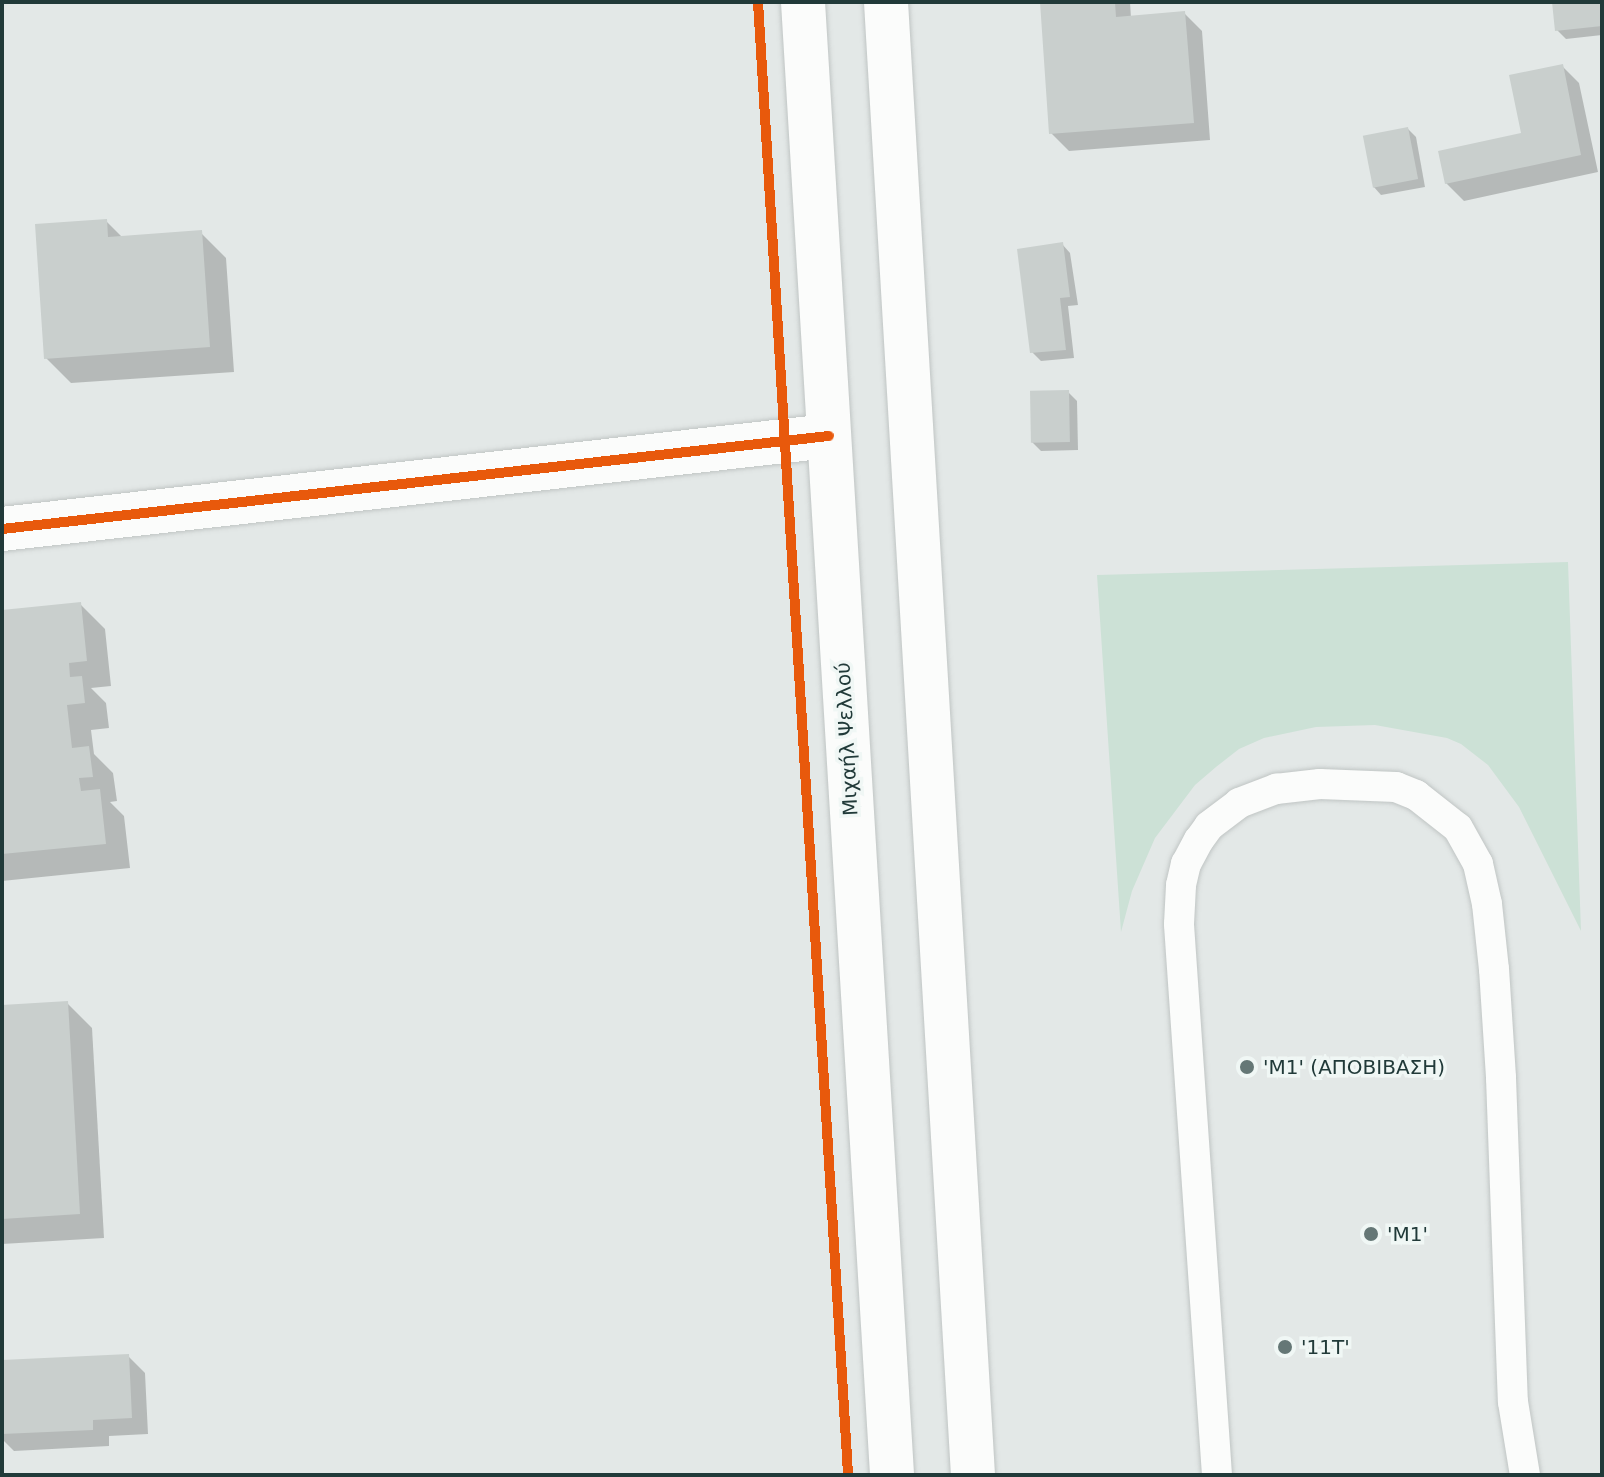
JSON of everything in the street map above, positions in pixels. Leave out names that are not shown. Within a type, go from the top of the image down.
[{"type":"main road","name":"Μιχαήλ Ψελλού","points":[[803,2],[892,1475]]},
{"type":"main road","points":[[886,2],[973,1475]]},
{"type":"main road","points":[[2,529],[829,436]]},
{"type":"lane","points":[[1217,1475],[1179,924],[1181,885],[1186,864],[1199,840],[1209,826],[1239,803],[1276,789],[1320,784],[1396,787],[1416,795],[1458,828],[1478,864],[1487,904],[1494,969],[1513,1402],[1525,1475]]},
{"type":"green space","points":[[1568,562],[1581,931],[1519,807],[1488,765],[1461,744],[1447,738],[1375,725],[1316,727],[1264,738],[1239,749],[1216,767],[1195,785],[1155,838],[1132,891],[1121,932],[1097,575]]},
{"type":"building","points":[[1040,2],[1115,2],[1116,17],[1185,11],[1194,123],[1049,134]]},
{"type":"building","points":[[1552,2],[1602,2],[1602,26],[1555,31]]},
{"type":"building","points":[[1563,64],[1581,155],[1445,184],[1438,151],[1521,133],[1509,75]]},
{"type":"building","points":[[1408,127],[1418,179],[1373,188],[1363,136]]},
{"type":"building","points":[[107,219],[108,237],[202,230],[210,347],[44,359],[35,224]]},
{"type":"building","points":[[1063,242],[1070,297],[1060,298],[1066,350],[1030,353],[1017,249]]},
{"type":"building","points":[[1069,390],[1070,442],[1031,443],[1030,391]]},
{"type":"building","points":[[81,602],[87,661],[69,663],[70,677],[82,676],[85,703],[67,705],[72,748],[89,746],[93,777],[79,778],[81,791],[100,789],[106,844],[2,854],[2,610]]},
{"type":"building","points":[[68,1001],[80,1214],[2,1219],[2,1005]]},
{"type":"building","points":[[129,1354],[132,1418],[93,1420],[93,1430],[2,1434],[2,1360]]},
{"type":"cycle path","points":[[758,2],[848,1475]]},
{"type":"cycle path","points":[[2,529],[829,436]]},
{"type":"place","name":"'Μ1' (ΑΠΟΒΙΒΑΣΗ)","points":[[1247,1067]]},
{"type":"place","name":"'Μ1'","points":[[1371,1234]]},
{"type":"place","name":"'11Τ'","points":[[1285,1347]]}]
